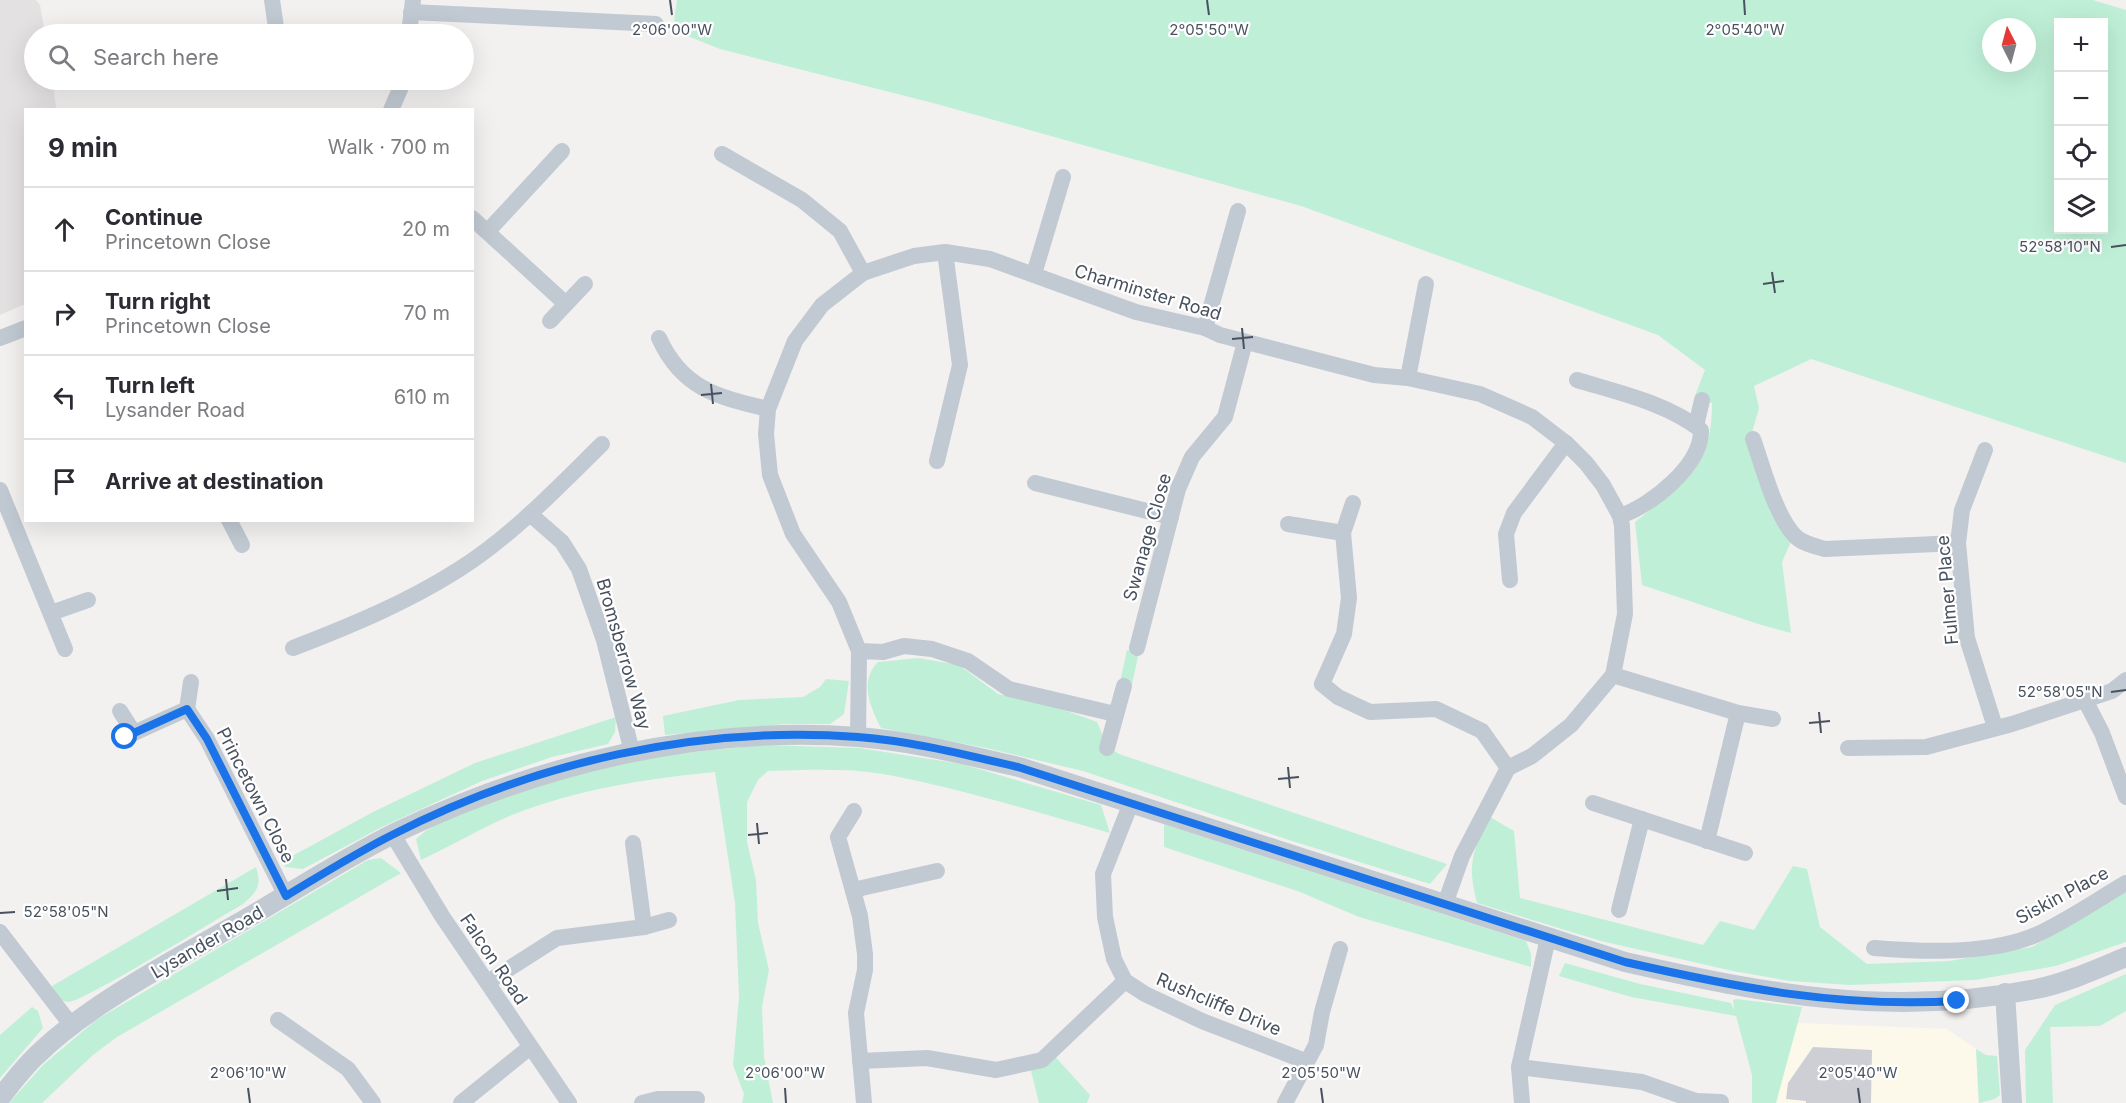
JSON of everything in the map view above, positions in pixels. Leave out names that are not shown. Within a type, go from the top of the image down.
[{"type":"street","points":[[272,0],[276,24]]},
{"type":"street","points":[[410,24],[412,6],[456,16],[656,24]]},
{"type":"street","points":[[392,108],[400,90]]},
{"type":"street","points":[[488,231],[562,151]]},
{"type":"street","points":[[722,154],[802,200],[840,231],[863,273]]},
{"type":"street","points":[[1034,274],[1063,177]]},
{"type":"street","points":[[1205,328],[1238,211]]},
{"type":"street","points":[[474,220],[566,304]]},
{"type":"street","points":[[937,461],[960,365],[945,252]]},
{"type":"street","name":"Charminster Road","points":[[858,737],[860,651],[839,602],[793,534],[784,513],[770,475],[766,434],[768,409],[795,341],[822,305],[863,273],[914,256],[945,252],[990,259],[1136,312],[1205,328],[1245,342],[1374,375],[1408,378],[1480,394],[1532,417],[1566,443],[1603,485],[1620,516],[1624,614],[1613,675],[1572,725],[1532,756],[1508,768]]},
{"type":"street","points":[[550,321],[585,284]]},
{"type":"street","points":[[1408,378],[1426,284]]},
{"type":"street","points":[[0,338],[24,329]]},
{"type":"street","points":[[658,338],[669,361],[686,376],[720,398],[768,409]]},
{"type":"street","name":"Swanage Close","points":[[1137,648],[1178,489],[1192,457],[1225,417],[1245,342]]},
{"type":"street","points":[[1577,380],[1662,407],[1688,418],[1701,430],[1701,441],[1696,453],[1679,476],[1637,510],[1620,516]]},
{"type":"street","points":[[1696,426],[1702,400]]},
{"type":"street","points":[[1753,439],[1784,522],[1797,537],[1810,545],[1825,549],[1958,543]]},
{"type":"street","points":[[1510,580],[1506,534],[1518,507],[1566,443]]},
{"type":"street","points":[[293,648],[378,614],[459,570],[530,514],[602,444]]},
{"type":"street","name":"Fulmer Place","points":[[1985,450],[1962,510],[1958,543],[1967,638],[1995,727]]},
{"type":"street","points":[[1035,483],[1171,518]]},
{"type":"street","points":[[0,490],[65,649]]},
{"type":"street","points":[[1353,503],[1342,533],[1349,598],[1344,634],[1322,684],[1338,697],[1370,712],[1436,709],[1482,731],[1508,768],[1462,856],[1445,904]]},
{"type":"street","name":"Bromsberrow Way","points":[[530,514],[562,542],[579,570],[604,640],[632,752]]},
{"type":"street","points":[[230,522],[242,545]]},
{"type":"street","points":[[1288,524],[1342,533]]},
{"type":"street","points":[[51,614],[88,600]]},
{"type":"street","points":[[860,651],[883,652],[904,646],[932,650],[968,661],[1009,688],[1115,714]]},
{"type":"street","points":[[1613,675],[1738,713],[1773,719]]},
{"type":"street","points":[[1848,748],[1926,747],[2112,691],[2126,680]]},
{"type":"street","points":[[120,711],[129,735],[187,709],[191,682]]},
{"type":"street","points":[[1107,748],[1124,686]]},
{"type":"street","points":[[2085,700],[2102,733],[2126,797]]},
{"type":"street","name":"Princetown Close","points":[[187,709],[207,739],[286,896]]},
{"type":"street","points":[[1707,841],[1738,713]]},
{"type":"street","name":"Lysander Road","points":[[0,1098],[37,1055],[72,1026],[174,961],[393,835],[528,778],[632,752],[743,736],[858,737],[917,745],[1018,767],[1625,962],[1727,985],[1815,999],[1907,1004],[1957,1001],[2038,988],[2126,957]]},
{"type":"street","points":[[860,1056],[927,1058],[996,1070],[1042,1060],[1125,981],[1114,959],[1105,917],[1103,874],[1131,803]]},
{"type":"street","points":[[1593,803],[1745,853]]},
{"type":"street","points":[[854,811],[837,837],[861,916],[865,954],[865,970],[856,1013],[864,1103]]},
{"type":"street","points":[[1618,910],[1642,819]]},
{"type":"street","name":"Falcon Road","points":[[393,835],[442,916],[568,1103]]},
{"type":"street","points":[[633,843],[644,927]]},
{"type":"street","points":[[853,890],[937,871]]},
{"type":"street","name":"Siskin Place","points":[[1874,948],[1952,950],[2022,940],[2039,933],[2126,883]]},
{"type":"street","points":[[488,982],[557,938],[644,927],[669,920]]},
{"type":"street","points":[[0,932],[72,1026]]},
{"type":"street","points":[[1522,1103],[1519,1067],[1548,938]]},
{"type":"street","points":[[1285,1103],[1305,1061],[1316,1045],[1322,1011],[1340,949]]},
{"type":"street","name":"Rushcliffe Drive","points":[[1125,981],[1145,994],[1202,1022],[1305,1061]]},
{"type":"street","points":[[2006,993],[2012,1103]]},
{"type":"street","points":[[278,1020],[348,1069],[373,1103]]},
{"type":"street","points":[[461,1103],[529,1048]]},
{"type":"street","points":[[1519,1067],[1642,1082],[1696,1101],[1721,1102]]},
{"type":"street","points":[[642,1103],[658,1099],[698,1099]]},
{"type":"shaded area","points":[[0,0],[36,0],[40,5],[43,24],[24,24],[24,90],[54,90],[56,108],[24,108],[24,304],[0,315]]},
{"type":"shaded area","points":[[1797,1023],[1947,1029],[1976,1049],[1978,1103],[1776,1103]]},
{"type":"green space","points":[[677,0],[2093,0],[2126,10],[2126,463],[1811,359],[1754,386],[1759,408],[1752,433],[1794,535],[1782,562],[1791,633],[1758,624],[1642,585],[1635,522],[1667,497],[1692,473],[1707,445],[1711,426],[1712,403],[1694,398],[1705,370],[1658,335],[1301,206],[933,103],[720,49],[685,35],[674,21]]},
{"type":"green space","points":[[1127,650],[1139,652],[1132,684],[1120,682]]},
{"type":"green space","points":[[918,658],[959,665],[998,694],[1048,704],[1097,722],[1107,746],[1119,754],[1447,864],[1430,884],[1292,841],[1083,771],[986,748],[881,728],[868,694],[872,669],[878,662]]},
{"type":"green space","points":[[826,679],[849,681],[844,714],[830,724],[785,724],[665,735],[663,716],[739,700],[803,697],[820,687]]},
{"type":"green space","points":[[616,717],[615,732],[608,744],[552,757],[482,781],[380,828],[303,869],[285,867],[283,861],[373,812],[475,763]]},
{"type":"green space","points":[[767,745],[859,748],[962,764],[1101,805],[1110,833],[969,793],[883,774],[840,770],[768,771],[758,780],[747,802],[747,842],[756,880],[758,923],[769,970],[762,1007],[764,1057],[773,1103],[742,1103],[744,1094],[733,1065],[739,997],[735,903],[715,772],[612,786],[562,798],[512,815],[421,860],[416,839],[435,825],[468,810],[531,788],[621,763],[694,752]]},
{"type":"green space","points":[[1490,817],[1514,831],[1520,898],[1703,945],[1720,921],[1754,930],[1793,866],[1807,869],[1820,927],[1867,964],[1949,961],[2032,947],[2126,892],[2126,942],[2056,966],[1975,980],[1850,985],[1790,981],[1733,971],[1601,941],[1477,903],[1472,878],[1473,858]]},
{"type":"green space","points":[[1164,824],[1526,941],[1531,954],[1531,967],[1359,917],[1300,892],[1164,847]]},
{"type":"green space","points":[[381,858],[401,873],[117,1037],[93,1055],[42,1103],[9,1103],[43,1065],[96,1020],[368,860]]},
{"type":"green space","points":[[256,867],[257,888],[243,904],[79,999],[65,1002],[60,999],[52,986]]},
{"type":"green space","points":[[1565,963],[1640,984],[1731,1003],[1734,1010],[1733,1000],[1736,999],[1802,1007],[1776,1103],[1752,1103],[1752,1075],[1736,1016],[1631,997],[1559,976]]},
{"type":"green space","points":[[2126,974],[2126,1011],[2100,1026],[2050,1027],[2053,1103],[2026,1103],[2025,1050],[2055,1005]]},
{"type":"green space","points":[[32,1007],[38,1011],[43,1028],[0,1078],[0,1035]]},
{"type":"green space","points":[[1976,1049],[1986,1055],[1997,1056],[2000,1095],[1995,1099],[1979,1103]]},
{"type":"green space","points":[[1051,1052],[1090,1095],[1087,1103],[1039,1103],[1029,1063]]},
{"type":"building","points":[[1813,1047],[1872,1050],[1871,1103],[1806,1103],[1806,1101],[1786,1099],[1788,1083]]},
{"type":"route","points":[[125,737],[187,709],[207,739],[286,896],[393,835],[443,811],[528,778],[632,752],[687,742],[743,736],[858,737],[917,745],[1018,767],[1625,962],[1727,985],[1815,999],[1907,1004],[1957,1001]]}]
